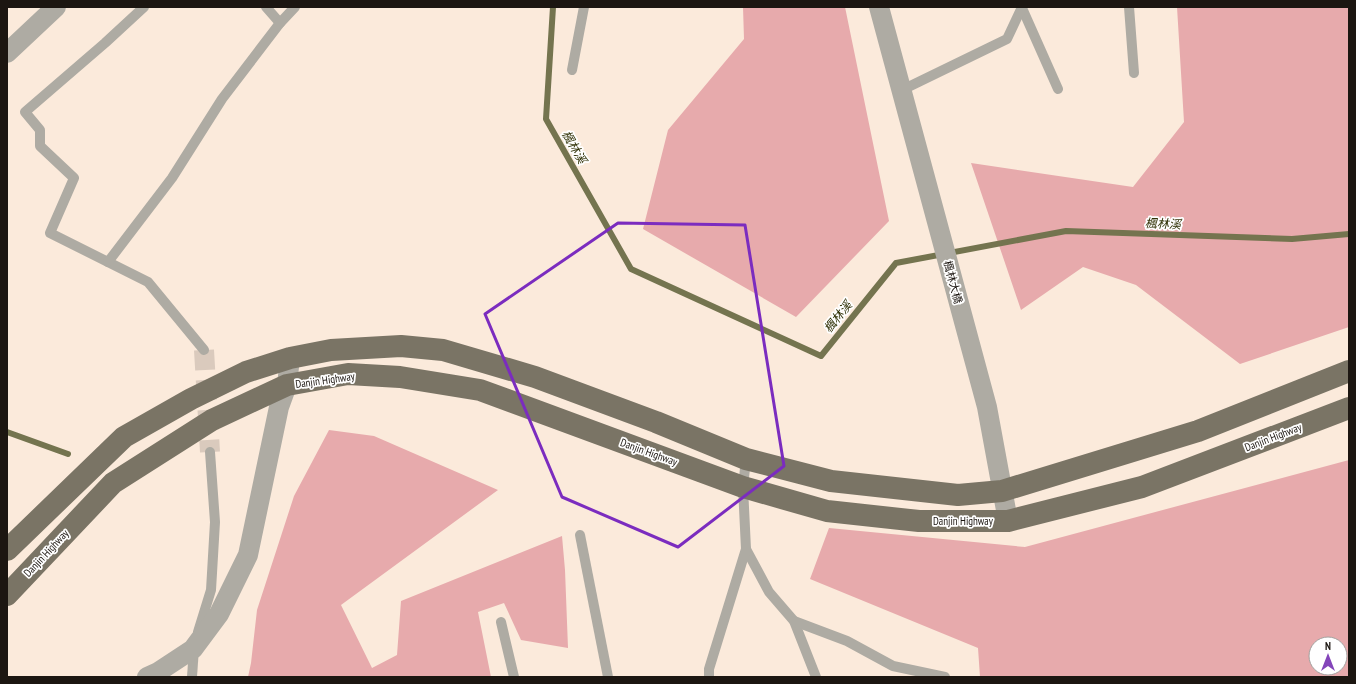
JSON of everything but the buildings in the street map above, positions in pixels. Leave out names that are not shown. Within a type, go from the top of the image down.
[{"type":"main road","points":[[7,550],[124,436],[246,372],[290,358],[331,350],[401,346],[443,350],[535,377],[656,422],[746,458],[831,481],[958,495],[1002,492],[1198,431],[1349,371]]},
{"type":"main road","name":"Danjin Highway","points":[[7,595],[113,483],[212,420],[287,385],[348,374],[400,377],[480,390],[743,487],[827,511],[919,521],[1008,521],[1142,487],[1349,408]]},
{"type":"street","points":[[7,53],[56,7]]},
{"type":"street","name":"楓林大橋","points":[[879,7],[987,407],[1008,521]]},
{"type":"street","points":[[147,677],[158,672],[193,649],[219,614],[248,555],[279,407],[287,385],[290,358]]},
{"type":"lane","points":[[144,7],[105,43],[24,112],[40,130],[40,146],[74,178],[50,233],[148,282],[204,350]]},
{"type":"lane","points":[[266,7],[280,23]]},
{"type":"lane","points":[[108,262],[172,178],[222,99],[280,23],[295,7]]},
{"type":"lane","points":[[572,70],[584,7]]},
{"type":"lane","points":[[902,90],[1007,39],[1022,7]]},
{"type":"lane","points":[[1022,7],[1058,89]]},
{"type":"lane","points":[[1129,7],[1134,73]]},
{"type":"lane","points":[[192,677],[193,649],[211,590],[215,522],[210,452]]},
{"type":"lane","points":[[709,677],[709,669],[746,549],[743,487],[746,458]]},
{"type":"lane","points":[[580,535],[608,677]]},
{"type":"lane","points":[[746,549],[769,592],[794,621],[816,677]]},
{"type":"lane","points":[[794,621],[847,641],[893,666],[945,677]]},
{"type":"lane","points":[[501,622],[514,677]]},
{"type":"highlighted area","points":[[618,223],[745,225],[784,466],[678,547],[562,497],[485,314]]},
{"type":"shaded area","points":[[743,7],[845,7],[889,221],[796,317],[643,229],[668,130],[744,39]]},
{"type":"shaded area","points":[[1177,7],[1349,7],[1349,327],[1240,364],[1136,285],[1083,267],[1021,310],[971,163],[1133,187],[1184,122]]},
{"type":"shaded area","points":[[329,430],[374,436],[498,490],[341,605],[372,668],[397,655],[401,601],[562,536],[568,648],[521,640],[504,603],[478,612],[491,677],[248,677],[257,610],[294,496]]},
{"type":"shaded area","points":[[1349,460],[1349,677],[980,677],[978,648],[810,579],[829,528],[1025,547]]},
{"type":"waterway","name":"楓林溪","points":[[553,7],[546,119],[631,269],[821,356],[896,263],[1066,231],[1292,239],[1349,234]]},
{"type":"waterway","points":[[7,432],[68,454]]},
{"type":"tunnel","points":[[204,350],[210,452]]}]
